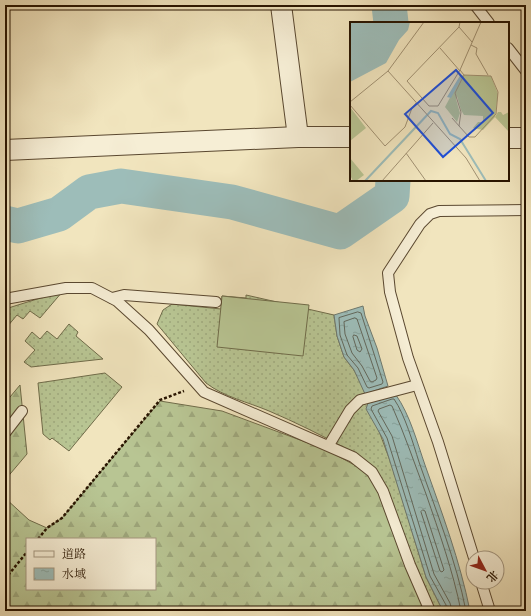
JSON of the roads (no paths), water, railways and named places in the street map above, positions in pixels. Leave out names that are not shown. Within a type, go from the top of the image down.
[{"type":"street","points":[[281,5],[298,137]]},
{"type":"street","points":[[5,150],[298,137],[347,137]]},
{"type":"street","points":[[509,138],[526,138]]},
{"type":"lane","points":[[475,5],[488,22]]},
{"type":"lane","points":[[509,49],[526,71]]},
{"type":"lane","points":[[472,550],[447,470],[408,358],[390,292],[388,273],[420,224],[430,214],[439,211],[526,210]]},
{"type":"lane","points":[[5,299],[66,288],[92,288],[117,301],[149,330],[197,386],[204,392],[353,457],[372,472],[383,491],[410,565],[430,611]]},
{"type":"lane","points":[[112,298],[124,295],[216,302]]},
{"type":"lane","points":[[328,445],[350,410],[360,400],[418,385]]},
{"type":"lane","points":[[5,432],[22,411]]},
{"type":"lane","points":[[483,590],[490,611]]},
{"type":"water","points":[[363,306],[388,386],[365,394],[354,370],[344,357],[337,336],[334,315]]},
{"type":"water","points":[[396,395],[405,411],[413,429],[456,555],[470,611],[443,611],[426,577],[383,439],[366,409],[368,403]]},
{"type":"waterway","points":[[389,5],[391,22]]},
{"type":"waterway","points":[[5,223],[18,226],[59,214],[89,192],[121,186],[232,202],[340,232],[392,196],[393,181]]}]
